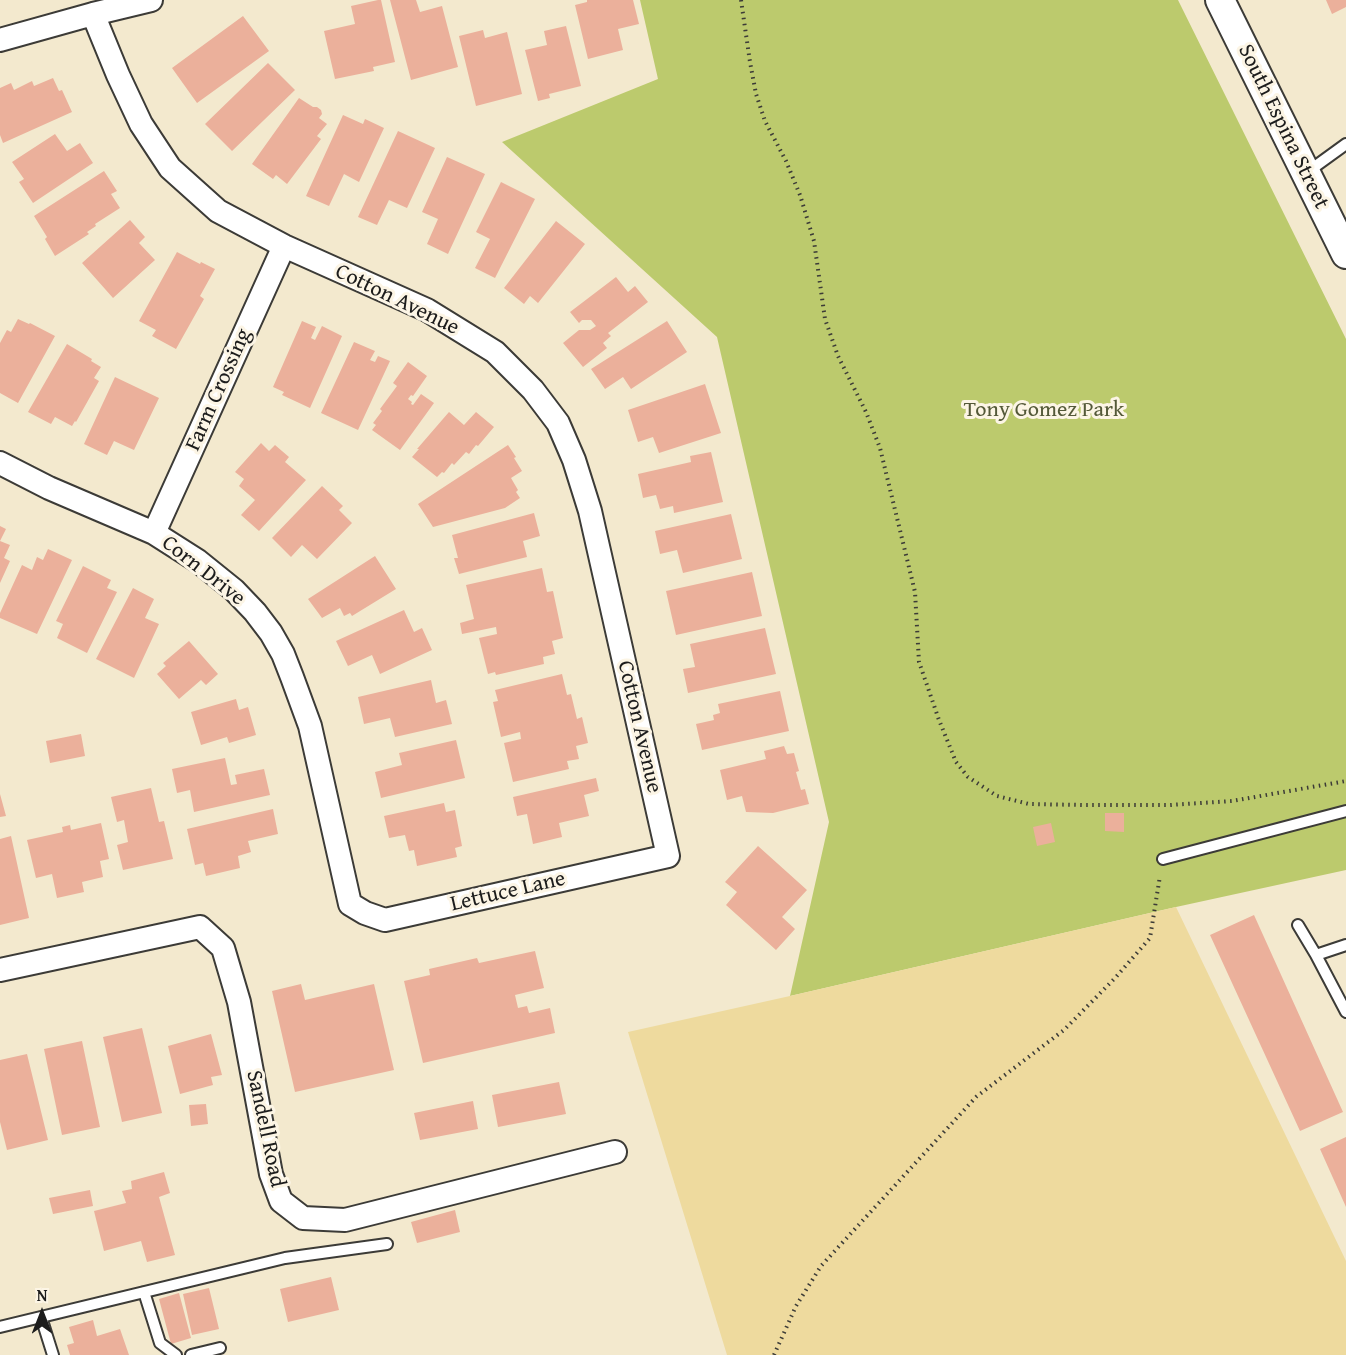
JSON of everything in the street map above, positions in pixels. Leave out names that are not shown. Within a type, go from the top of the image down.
[{"type":"street","points":[[0,40],[90,5],[151,0]]},
{"type":"street","name":"South Espina Street","points":[[1220,0],[1346,254]]},
{"type":"street","name":"Cotton Avenue","points":[[90,5],[118,75],[141,124],[170,168],[218,211],[284,246],[427,310],[495,352],[533,390],[558,423],[574,460],[590,511],[668,855]]},
{"type":"street","name":"Farm Crossing","points":[[154,533],[284,246]]},
{"type":"street","name":"Corn Drive","points":[[0,464],[49,488],[154,533],[198,561],[234,590],[271,633],[283,654],[310,726],[350,904]]},
{"type":"street","name":"Lettuce Lane","points":[[350,904],[364,913],[385,920],[668,855]]},
{"type":"street","name":"Sandell Road","points":[[0,970],[200,927],[223,948],[230,969],[239,1002],[271,1174],[281,1201],[303,1218],[345,1220],[615,1152]]},
{"type":"lane","points":[[1306,174],[1346,144]]},
{"type":"lane","points":[[1163,860],[1346,811]]},
{"type":"lane","points":[[1298,926],[1346,1012]]},
{"type":"lane","points":[[1316,956],[1346,945]]},
{"type":"lane","points":[[0,1327],[285,1258],[387,1244]]},
{"type":"lane","points":[[144,1292],[160,1343],[176,1355]]},
{"type":"lane","points":[[41,1317],[53,1355]]},
{"type":"lane","points":[[191,1355],[220,1348]]},
{"type":"path","points":[[741,0],[744,8],[750,62],[762,112],[800,195],[814,241],[825,319],[838,356],[866,412],[880,448],[915,592],[919,662],[956,762],[968,777],[997,796],[1029,804],[1170,805],[1232,801],[1346,781]]},
{"type":"path","points":[[774,1355],[796,1306],[821,1266],[976,1097],[1064,1030],[1150,938],[1163,860]]},
{"type":"green space","name":"Tony Gomez Park","points":[[640,0],[1178,0],[1346,339],[1346,870],[790,996],[829,822],[717,337],[502,142],[658,79]]},
{"type":"sand","points":[[1176,907],[1346,1261],[1346,1355],[727,1355],[628,1032]]},
{"type":"building","points":[[381,0],[395,62],[373,67],[374,71],[335,79],[324,31],[355,24],[351,6]]},
{"type":"building","points":[[390,0],[416,0],[420,12],[442,6],[458,67],[411,80]]},
{"type":"building","points":[[587,0],[633,0],[639,24],[618,29],[623,50],[588,59],[575,5],[587,2]]},
{"type":"building","points":[[1326,0],[1346,0],[1346,7],[1332,14]]},
{"type":"building","points":[[243,16],[269,51],[197,103],[172,68]]},
{"type":"building","points":[[566,26],[581,86],[549,94],[550,98],[538,101],[525,50],[547,45],[544,31]]},
{"type":"building","points":[[483,30],[485,38],[507,32],[522,94],[476,106],[459,36]]},
{"type":"building","points":[[268,63],[295,90],[232,151],[205,124]]},
{"type":"building","points":[[53,78],[59,91],[62,90],[72,112],[3,143],[0,135],[0,88],[11,83],[14,90],[32,81],[34,86]]},
{"type":"building","points":[[299,98],[321,110],[322,114],[319,118],[327,124],[317,136],[321,139],[287,184],[276,175],[273,179],[252,164]]},
{"type":"building","points":[[343,115],[363,124],[365,119],[384,128],[359,182],[344,174],[329,206],[306,196]]},
{"type":"building","points":[[398,131],[435,148],[407,208],[389,200],[377,225],[358,217]]},
{"type":"building","points":[[55,134],[67,151],[80,143],[93,163],[33,203],[19,182],[24,179],[12,162]]},
{"type":"building","points":[[447,157],[485,174],[448,254],[427,244],[438,219],[422,212]]},
{"type":"building","points":[[104,171],[117,191],[111,194],[120,208],[95,224],[96,226],[87,232],[89,234],[55,256],[34,216]]},
{"type":"building","points":[[501,182],[535,199],[495,278],[475,268],[490,239],[476,232]]},
{"type":"building","points":[[130,220],[145,237],[139,243],[155,260],[113,298],[82,263]]},
{"type":"building","points":[[556,221],[585,244],[538,303],[530,296],[524,304],[504,288]]},
{"type":"building","points":[[177,252],[215,269],[200,296],[204,299],[176,349],[152,336],[156,330],[139,321]]},
{"type":"building","points":[[616,277],[628,292],[635,286],[648,302],[608,333],[611,336],[603,343],[607,348],[583,367],[563,343],[579,330],[590,330],[596,326],[591,320],[582,320],[579,323],[570,312]]},
{"type":"building","points":[[18,319],[55,336],[18,403],[0,393],[0,343],[7,330],[11,332]]},
{"type":"building","points":[[302,321],[316,327],[311,338],[315,340],[322,326],[342,336],[310,408],[282,395],[284,392],[273,387]]},
{"type":"building","points":[[667,321],[687,352],[631,389],[623,377],[605,389],[591,369]]},
{"type":"building","points":[[354,342],[375,351],[370,360],[375,362],[378,356],[390,361],[358,430],[321,413]]},
{"type":"building","points":[[67,344],[101,367],[94,378],[99,381],[72,426],[55,417],[51,424],[28,412]]},
{"type":"building","points":[[408,362],[427,376],[413,396],[411,395],[408,399],[412,402],[411,404],[413,405],[421,394],[434,403],[400,450],[372,430],[376,425],[373,423],[382,411],[380,409],[397,386],[393,383]]},
{"type":"building","points":[[115,377],[159,398],[134,450],[114,441],[107,455],[84,444]]},
{"type":"building","points":[[705,384],[721,433],[659,453],[653,437],[638,442],[628,410]]},
{"type":"building","points":[[449,412],[464,425],[476,412],[494,427],[469,454],[466,452],[454,465],[452,463],[444,473],[442,472],[437,477],[412,457]]},
{"type":"building","points":[[261,443],[269,451],[275,445],[289,457],[285,462],[306,480],[259,531],[241,515],[255,500],[239,486],[244,479],[235,472]]},
{"type":"building","points":[[508,445],[522,471],[511,478],[520,498],[505,508],[433,527],[418,504]]},
{"type":"building","points":[[711,452],[723,502],[674,513],[673,506],[660,509],[656,495],[643,498],[638,474],[691,462],[690,456]]},
{"type":"building","points":[[322,486],[343,506],[339,510],[352,523],[317,559],[302,545],[291,557],[272,538]]},
{"type":"building","points":[[534,513],[540,536],[523,541],[527,557],[459,574],[454,558],[458,558],[452,535]]},
{"type":"building","points":[[731,514],[742,559],[683,573],[677,550],[660,554],[655,531]]},
{"type":"building","points":[[0,526],[6,529],[0,541]]},
{"type":"building","points":[[0,541],[10,545],[4,558],[10,561],[0,583]]},
{"type":"building","points":[[48,549],[72,560],[37,634],[0,618],[0,613],[22,565],[32,570],[37,557],[43,560]]},
{"type":"building","points":[[375,556],[396,589],[352,616],[350,613],[344,616],[340,608],[322,618],[308,599]]},
{"type":"building","points":[[83,566],[111,580],[107,588],[117,592],[87,653],[57,638],[63,624],[56,621]]},
{"type":"building","points":[[542,568],[547,592],[553,591],[563,638],[552,641],[555,654],[543,657],[544,664],[496,675],[495,672],[488,674],[479,638],[497,634],[496,627],[462,634],[460,623],[474,619],[466,585]]},
{"type":"building","points":[[752,572],[762,616],[676,635],[666,591]]},
{"type":"building","points":[[133,588],[154,599],[145,618],[159,624],[134,678],[96,659]]},
{"type":"building","points":[[404,610],[414,632],[422,628],[432,650],[380,674],[372,655],[348,666],[336,641]]},
{"type":"building","points":[[765,628],[776,674],[688,693],[683,669],[695,667],[690,644]]},
{"type":"building","points":[[189,641],[218,674],[206,685],[201,680],[179,699],[157,674],[166,666],[163,663]]},
{"type":"building","points":[[562,674],[567,695],[571,694],[577,719],[582,717],[588,743],[576,746],[579,759],[567,761],[569,769],[513,782],[504,743],[521,739],[520,732],[501,737],[493,702],[498,701],[495,690]]},
{"type":"building","points":[[431,680],[436,703],[446,700],[452,724],[395,737],[390,718],[364,724],[358,697]]},
{"type":"building","points":[[780,691],[789,731],[702,750],[696,724],[714,720],[713,715],[720,713],[718,704]]},
{"type":"building","points":[[236,699],[239,710],[248,707],[256,735],[229,743],[227,737],[201,745],[191,712]]},
{"type":"building","points":[[81,734],[85,756],[50,763],[46,741]]},
{"type":"building","points":[[456,740],[465,778],[381,798],[375,772],[402,765],[399,753]]},
{"type":"building","points":[[784,746],[787,754],[794,753],[801,790],[805,789],[809,804],[773,813],[746,812],[742,796],[727,800],[720,770],[766,759],[764,751]]},
{"type":"building","points":[[225,758],[231,785],[237,784],[235,775],[264,769],[270,795],[194,812],[190,790],[177,793],[172,769]]},
{"type":"building","points":[[596,778],[599,791],[584,795],[589,816],[559,823],[562,837],[533,844],[527,814],[517,816],[513,797]]},
{"type":"building","points":[[151,788],[159,822],[164,821],[173,859],[123,870],[117,845],[128,842],[124,820],[117,822],[111,797]]},
{"type":"building","points":[[0,794],[6,816],[0,817]]},
{"type":"building","points":[[444,803],[446,812],[455,810],[462,846],[455,848],[457,857],[417,866],[414,850],[409,851],[405,835],[389,838],[384,816]]},
{"type":"building","points":[[273,809],[278,834],[248,841],[251,852],[238,856],[240,868],[206,876],[203,863],[195,865],[187,829]]},
{"type":"building","points":[[1105,813],[1124,813],[1124,832],[1105,831]]},
{"type":"building","points":[[101,823],[109,859],[100,861],[103,877],[82,882],[84,892],[57,898],[52,874],[36,878],[27,840],[63,832],[62,827],[70,825],[71,830]]},
{"type":"building","points":[[1051,823],[1055,842],[1037,846],[1033,827]]},
{"type":"building","points":[[11,836],[29,918],[0,925],[0,839]]},
{"type":"building","points":[[758,846],[807,890],[782,917],[795,929],[776,950],[726,905],[737,892],[725,882]]},
{"type":"building","points":[[1254,915],[1343,1112],[1300,1131],[1210,935]]},
{"type":"building","points":[[535,951],[544,988],[515,995],[518,1008],[527,1006],[529,1013],[550,1008],[555,1033],[423,1063],[404,981],[430,975],[429,969],[477,958],[479,963]]},
{"type":"building","points":[[301,984],[305,1000],[374,984],[394,1070],[295,1092],[272,991]]},
{"type":"building","points":[[142,1028],[162,1113],[122,1122],[103,1037]]},
{"type":"building","points":[[211,1034],[222,1075],[211,1077],[213,1085],[180,1094],[168,1046]]},
{"type":"building","points":[[82,1041],[100,1127],[62,1135],[44,1049]]},
{"type":"building","points":[[27,1054],[48,1140],[7,1150],[0,1122],[0,1060]]},
{"type":"building","points":[[559,1082],[566,1114],[498,1127],[492,1095]]},
{"type":"building","points":[[473,1101],[478,1129],[420,1140],[414,1113]]},
{"type":"building","points":[[206,1104],[208,1124],[191,1126],[189,1105]]},
{"type":"building","points":[[1346,1137],[1346,1207],[1320,1149]]},
{"type":"building","points":[[164,1172],[170,1193],[159,1197],[175,1255],[147,1262],[141,1241],[104,1251],[94,1211],[126,1203],[122,1191],[132,1189],[131,1181]]},
{"type":"building","points":[[90,1190],[93,1206],[53,1214],[49,1198]]},
{"type":"building","points":[[455,1210],[460,1232],[417,1243],[411,1222]]},
{"type":"building","points":[[331,1277],[339,1310],[288,1322],[280,1289]]},
{"type":"building","points":[[209,1288],[219,1329],[192,1335],[183,1294]]},
{"type":"building","points":[[179,1293],[191,1338],[171,1344],[159,1299]]},
{"type":"building","points":[[93,1320],[97,1336],[120,1329],[129,1355],[70,1355],[67,1345],[74,1343],[69,1327]]}]
